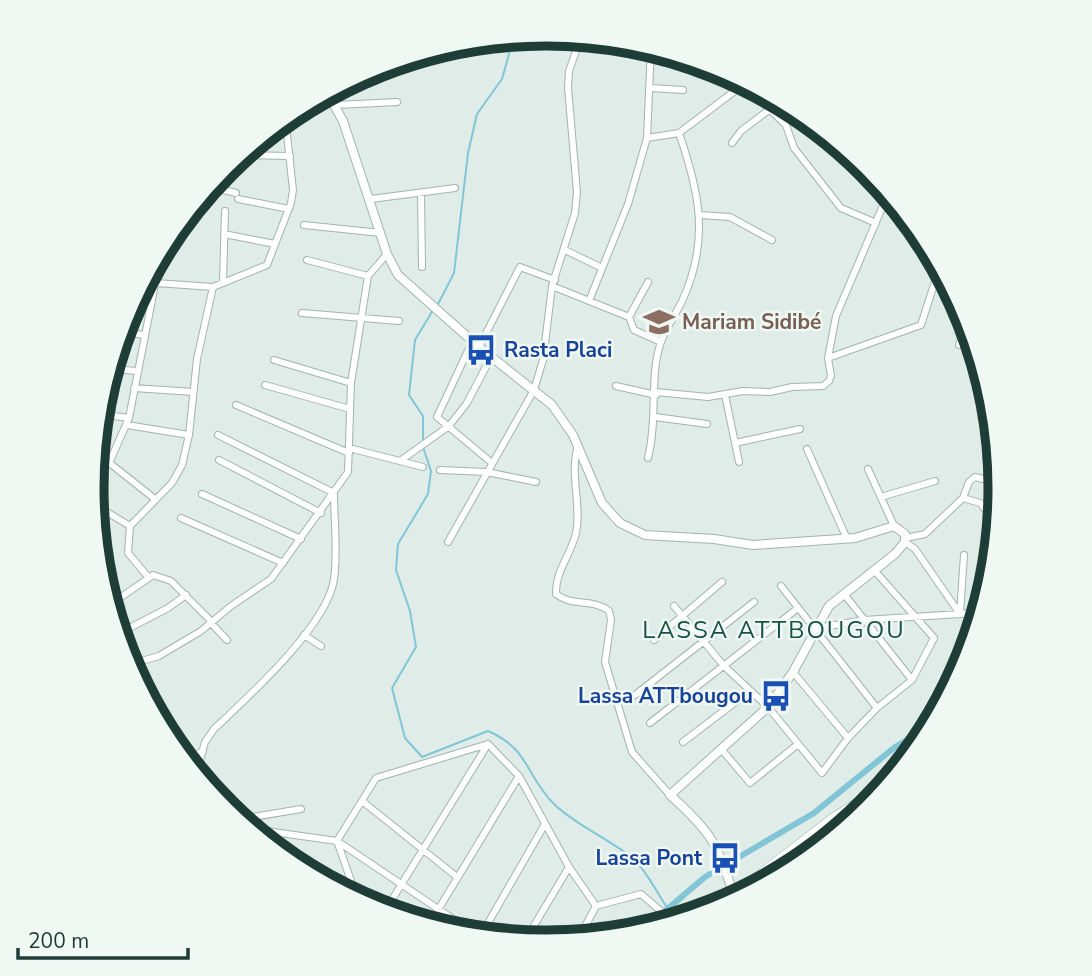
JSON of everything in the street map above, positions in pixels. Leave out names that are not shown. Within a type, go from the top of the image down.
[{"type":"main road","points":[[749,881],[857,803]]},
{"type":"street","points":[[448,542],[534,390],[543,360],[553,283],[576,213],[569,71],[578,46]]},
{"type":"street","points":[[589,301],[628,204],[647,138],[651,59]]},
{"type":"street","points":[[651,88],[683,90]]},
{"type":"street","points":[[647,138],[678,133],[737,89]]},
{"type":"street","points":[[333,101],[371,199],[387,254],[398,275],[476,345],[534,390],[563,418],[602,503],[620,523],[645,535],[714,539],[752,545],[846,539],[894,527],[901,528],[905,540],[915,549],[960,614]]},
{"type":"street","points":[[336,105],[397,102]]},
{"type":"street","points":[[762,102],[786,125],[794,148],[842,208],[876,223]]},
{"type":"street","points":[[732,143],[741,131],[769,109]]},
{"type":"street","points":[[156,280],[213,287],[267,265],[289,209],[293,190],[287,130]]},
{"type":"street","points":[[648,458],[655,417],[655,370],[661,342],[684,298],[697,254],[699,215],[696,184],[678,133]]},
{"type":"street","points":[[254,155],[290,156]]},
{"type":"street","points":[[371,199],[455,188]]},
{"type":"street","points":[[219,190],[289,209]]},
{"type":"street","points":[[421,193],[422,267]]},
{"type":"street","points":[[616,386],[656,393],[708,397],[743,391],[770,392],[792,387],[823,386],[831,376],[828,358],[835,316],[884,203]]},
{"type":"street","points":[[223,283],[225,211]]},
{"type":"street","points":[[699,215],[730,217],[772,240]]},
{"type":"street","points":[[304,225],[381,233]]},
{"type":"street","points":[[224,234],[275,244]]},
{"type":"street","points":[[565,250],[602,268]]},
{"type":"street","points":[[139,662],[159,656],[271,579],[348,472],[351,383],[368,276],[387,254]]},
{"type":"street","points":[[307,260],[368,276]]},
{"type":"street","points":[[492,463],[438,416],[520,267],[589,301],[629,317],[634,330],[661,342]]},
{"type":"street","points":[[828,358],[921,325],[936,279]]},
{"type":"street","points":[[629,317],[648,282]]},
{"type":"street","points":[[104,467],[110,461],[128,421],[153,285]]},
{"type":"street","points":[[149,578],[128,553],[130,526],[172,484],[182,465],[189,435],[197,359],[213,287]]},
{"type":"street","points":[[302,313],[399,321]]},
{"type":"street","points":[[132,333],[144,335]]},
{"type":"street","points":[[959,345],[962,337]]},
{"type":"street","points":[[400,461],[449,426],[467,403],[491,357]]},
{"type":"street","points":[[274,360],[351,383]]},
{"type":"street","points":[[120,369],[136,371]]},
{"type":"street","points":[[265,385],[350,410]]},
{"type":"street","points":[[134,388],[193,392]]},
{"type":"street","points":[[725,395],[739,462]]},
{"type":"street","points":[[236,405],[349,450],[423,467]]},
{"type":"street","points":[[110,416],[189,435]]},
{"type":"street","points":[[655,417],[707,424]]},
{"type":"street","points":[[735,443],[800,429]]},
{"type":"street","points":[[218,435],[334,493]]},
{"type":"street","points":[[578,446],[577,523],[556,583],[556,594],[573,602],[591,602],[609,611],[611,620],[605,662],[632,752],[670,796],[705,827],[723,861],[732,889]]},
{"type":"street","points":[[807,449],[846,539]]},
{"type":"street","points":[[104,458],[155,499]]},
{"type":"street","points":[[219,460],[321,513]]},
{"type":"street","points":[[868,469],[894,527]]},
{"type":"street","points":[[440,470],[487,472],[536,482]]},
{"type":"street","points":[[670,796],[768,707],[793,672],[829,606],[874,570],[905,540],[925,534],[963,498],[969,482],[975,477],[988,480]]},
{"type":"street","points":[[881,497],[935,481]]},
{"type":"street","points":[[199,763],[214,729],[317,620],[334,581],[334,493]]},
{"type":"street","points":[[202,494],[301,538]]},
{"type":"street","points":[[963,498],[980,503],[986,510]]},
{"type":"street","points":[[104,510],[130,526]]},
{"type":"street","points":[[181,518],[283,563]]},
{"type":"street","points":[[960,614],[964,555]]},
{"type":"street","points":[[674,606],[724,666],[768,707],[822,773],[848,738],[877,708],[912,680],[934,638],[874,570]]},
{"type":"street","points":[[118,599],[153,575],[171,581],[227,640]]},
{"type":"street","points":[[654,640],[722,582]]},
{"type":"street","points":[[781,586],[877,708]]},
{"type":"street","points":[[844,594],[912,680]]},
{"type":"street","points":[[127,629],[168,608],[186,595]]},
{"type":"street","points":[[635,695],[754,602]]},
{"type":"street","points":[[650,723],[798,608]]},
{"type":"street","points":[[816,629],[864,620],[970,613]]},
{"type":"street","points":[[304,635],[321,646]]},
{"type":"street","points":[[793,672],[848,738]]},
{"type":"street","points":[[683,742],[750,691]]},
{"type":"street","points":[[488,744],[519,776],[569,867],[596,906]]},
{"type":"street","points":[[337,841],[376,778],[488,744]]},
{"type":"street","points":[[391,902],[488,744]]},
{"type":"street","points":[[722,750],[750,783],[798,744]]},
{"type":"street","points":[[194,756],[203,751]]},
{"type":"street","points":[[434,916],[519,776]]},
{"type":"street","points":[[362,801],[457,877]]},
{"type":"street","points":[[255,822],[253,817],[301,809]]},
{"type":"street","points":[[486,927],[545,824]]},
{"type":"street","points":[[269,833],[337,841],[456,921]]},
{"type":"street","points":[[337,841],[352,886]]},
{"type":"street","points":[[531,930],[569,867]]},
{"type":"street","points":[[584,929],[596,906],[641,894],[666,914]]},
{"type":"waterway","points":[[437,306],[454,273],[468,153],[477,114],[502,79],[511,47]]},
{"type":"waterway","points":[[423,442],[423,416],[409,395],[415,340],[433,310]]},
{"type":"waterway","points":[[423,447],[431,471],[428,494],[398,544],[396,570],[410,611],[416,647],[392,688],[405,738],[422,757],[488,731],[502,738],[520,755],[555,805],[635,861],[668,909]]},
{"type":"waterway","points":[[660,915],[705,877],[814,813],[895,747],[912,737]]},
{"type":"place","name":"Mariam Sidibé","points":[[659,322]]},
{"type":"place","name":"Rasta Placi","points":[[481,350]]},
{"type":"place","name":"Lassa ATTbougou","points":[[776,696]]},
{"type":"place","name":"Lassa Pont","points":[[725,858]]},
{"type":"district","name":"LASSA ATTBOUGOU","points":[[774,630]]}]
